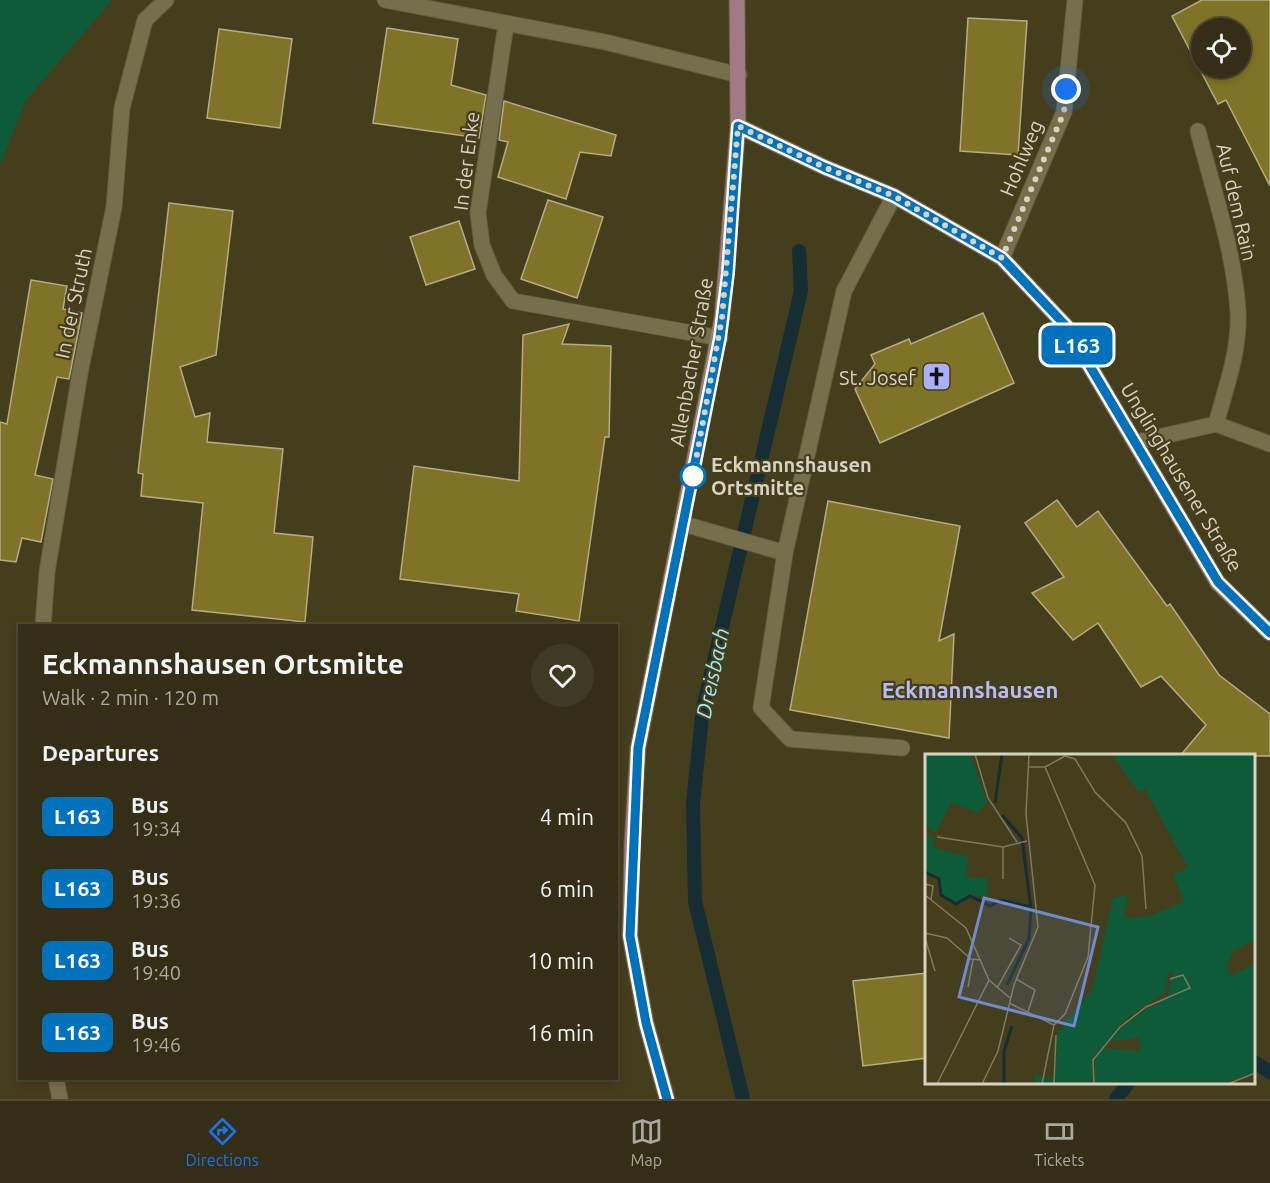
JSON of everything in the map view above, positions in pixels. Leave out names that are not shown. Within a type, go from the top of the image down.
[{"type":"main road","name":"Allenbacher Straße","points":[[668,1099],[646,1023],[630,936],[632,843],[638,748],[720,338],[728,273],[738,126],[737,0]]},
{"type":"main road","name":"Unglinghausener Straße","points":[[738,126],[824,167],[894,196],[1002,258],[1066,326],[1137,442],[1218,582],[1270,633]]},
{"type":"street","name":"In der Struth","points":[[43,624],[47,572],[80,373],[114,207],[122,108],[145,20],[166,0]]},
{"type":"street","points":[[384,0],[605,42],[739,75]]},
{"type":"street","name":"Hohlweg","points":[[1002,258],[1064,112],[1075,0]]},
{"type":"street","name":"In der Enke","points":[[506,24],[478,213],[483,245],[494,275],[513,301],[720,338]]},
{"type":"street","name":"Auf dem Rain","points":[[1198,131],[1229,253],[1238,312],[1234,362],[1216,424]]},
{"type":"street","points":[[894,196],[844,291],[777,551],[761,708],[790,739],[902,748]]},
{"type":"street","points":[[1137,442],[1216,424],[1270,444]]},
{"type":"street","points":[[684,524],[777,551]]},
{"type":"street","points":[[56,1080],[60,1099]]},
{"type":"green space","points":[[0,0],[112,0],[26,100],[0,165]]},
{"type":"building","points":[[1202,0],[1270,0],[1270,186],[1226,100],[1218,104],[1204,78],[1251,78],[1251,18],[1191,18],[1191,52],[1172,16]]},
{"type":"building","points":[[968,18],[1027,21],[1018,155],[960,151]]},
{"type":"building","points":[[387,28],[458,39],[451,85],[486,95],[479,138],[373,123]]},
{"type":"building","points":[[219,29],[292,39],[280,128],[207,118]]},
{"type":"building","points":[[504,101],[616,135],[611,156],[580,152],[566,199],[498,177],[508,142],[499,140]]},
{"type":"building","points":[[548,200],[603,217],[577,298],[521,279]]},
{"type":"building","points":[[169,203],[233,211],[216,355],[180,367],[195,417],[210,413],[207,442],[283,449],[274,533],[313,537],[305,622],[192,610],[203,503],[141,496],[143,474],[138,473]]},
{"type":"building","points":[[459,221],[475,269],[426,285],[410,237]]},
{"type":"building","points":[[31,280],[67,286],[63,309],[82,313],[69,379],[57,377],[35,475],[53,479],[41,542],[22,538],[16,562],[0,560],[0,422],[7,424]]},
{"type":"building","name":"St. Josef","points":[[983,313],[1014,383],[880,443],[855,389],[875,364],[871,355],[909,339],[911,344]]},
{"type":"building","points":[[569,324],[562,344],[611,346],[609,437],[605,437],[579,621],[516,611],[519,594],[400,579],[414,466],[519,481],[523,335]]},
{"type":"building","points":[[1057,500],[1077,527],[1098,511],[1167,606],[1170,604],[1219,675],[1270,714],[1270,756],[1182,754],[1206,725],[1161,676],[1141,687],[1098,623],[1073,640],[1032,593],[1064,577],[1025,523]]},
{"type":"building","points":[[828,501],[960,526],[939,641],[954,634],[949,738],[790,710]]},
{"type":"building","points":[[925,973],[925,1058],[863,1066],[853,981]]},
{"type":"waterway","name":"Dreisbach","points":[[743,1099],[695,901],[693,803],[703,708],[801,291],[799,251]]},
{"type":"waterway","points":[[1255,1063],[1270,1072]]},
{"type":"waterway","points":[[1116,1099],[1127,1084]]},
{"type":"bus line","name":"L163","points":[[667,1099],[646,1023],[630,936],[632,843],[638,748],[720,338],[728,273],[738,126],[824,167],[894,196],[1002,258],[1066,326],[1137,442],[1218,582],[1270,633]]},
{"type":"place","name":"St. Josef","points":[[937,377]]},
{"type":"place","name":"Eckmannshausen Ortsmitte","points":[[693,476]]},
{"type":"district","name":"Eckmannshausen","points":[[970,689]]},
{"type":"route","points":[[693,476],[720,338],[728,273],[738,126],[824,167],[894,196],[1002,258],[1064,112],[1066,89]]}]
